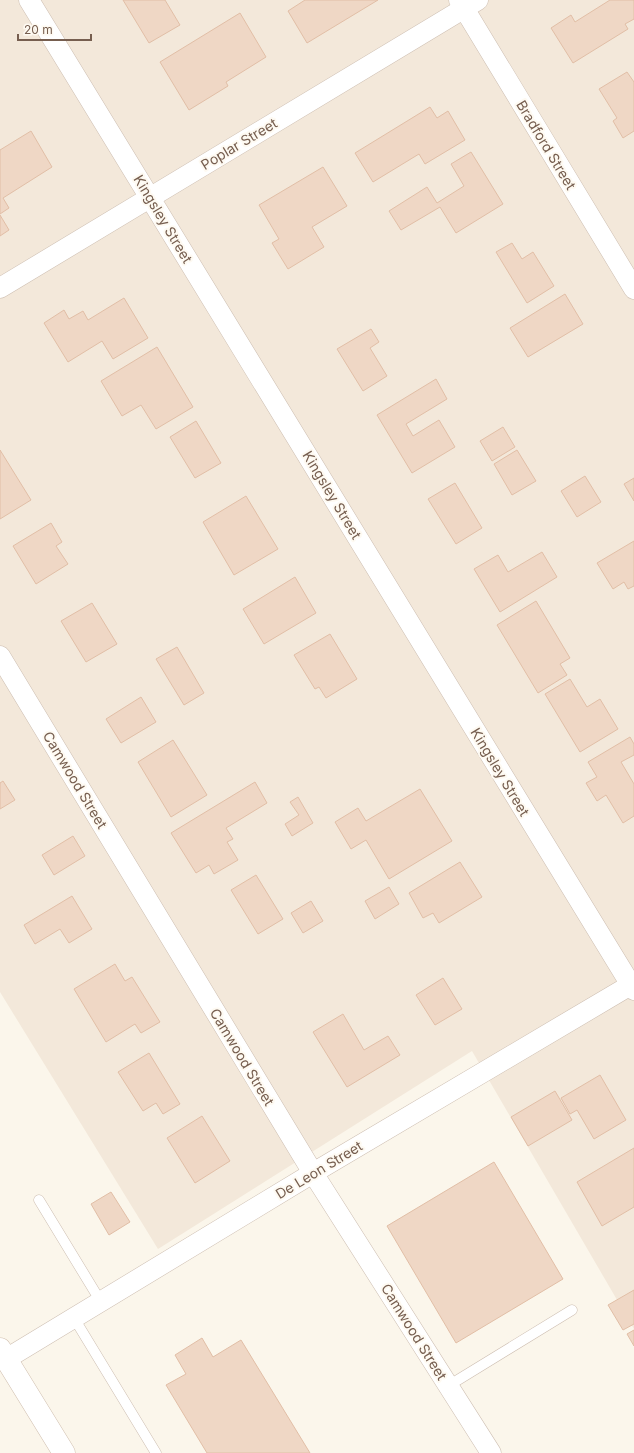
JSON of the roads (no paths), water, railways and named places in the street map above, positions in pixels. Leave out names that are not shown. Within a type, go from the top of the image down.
[{"type":"main road","points":[[3,1354],[64,1453]]},
{"type":"street","name":"Kingsley Street","points":[[29,0],[633,986]]},
{"type":"street","name":"Poplar Street","points":[[0,288],[150,198],[467,3]]},
{"type":"street","name":"Bradford Street","points":[[467,3],[634,289]]},
{"type":"street","name":"Camwood Street","points":[[0,656],[316,1179],[491,1453]]},
{"type":"street","name":"De Leon Street","points":[[3,1354],[74,1318],[316,1179],[633,986]]},
{"type":"lane","points":[[39,1200],[101,1302]]},
{"type":"lane","points":[[448,1386],[572,1310]]},
{"type":"lane","points":[[74,1318],[156,1453]]}]
